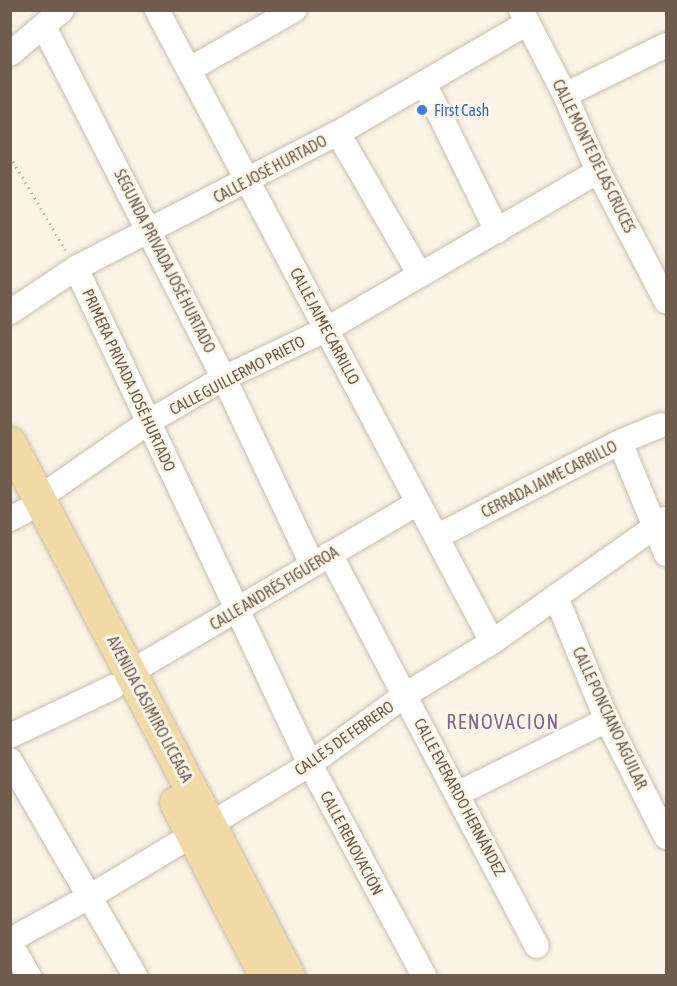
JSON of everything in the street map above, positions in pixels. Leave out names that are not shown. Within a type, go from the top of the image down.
[{"type":"main road","name":"AVENIDA CASIMIRO LICEAGA","points":[[10,443],[25,510]]},
{"type":"main road","name":"AVENIDA CASIMIRO LICEAGA","points":[[10,482],[202,830],[289,975]]},
{"type":"main road","name":"AVENIDA CASIMIRO LICEAGA","points":[[202,830],[265,975]]},
{"type":"street","points":[[10,54],[62,10]]},
{"type":"street","name":"CALLE JAIME CARRILLO","points":[[158,10],[492,642]]},
{"type":"street","points":[[190,69],[294,10]]},
{"type":"street","name":"CALLE JOSÉ HURTADO","points":[[10,312],[76,268],[152,232],[338,133],[424,83],[524,17]]},
{"type":"street","name":"CALLE MONTE DE LAS CRUCES","points":[[524,17],[565,95],[598,171],[666,301]]},
{"type":"street","name":"SEGUNDA PRIVADA JOSÉ HURTADO","points":[[44,27],[152,232],[224,378],[321,559]]},
{"type":"street","points":[[565,95],[666,45]]},
{"type":"street","points":[[424,83],[496,231]]},
{"type":"street","points":[[338,133],[420,275]]},
{"type":"street","name":"CALLE GUILLERMO PRIETO","points":[[25,510],[150,421],[224,378],[327,329],[598,171]]},
{"type":"street","name":"PRIMERA PRIVADA JOSÉ HURTADO","points":[[76,268],[150,421],[235,611]]},
{"type":"street","name":"CERRADA JAIME CARRILLO","points":[[438,536],[620,442],[662,426]]},
{"type":"street","points":[[620,442],[661,523],[666,554]]},
{"type":"street","name":"CALLE ANDRÉS FIGUEROA","points":[[10,736],[121,680],[418,503]]},
{"type":"street","name":"CALLE 5 DE FEBRERO","points":[[10,941],[89,897],[310,764],[405,695],[492,642],[661,523]]},
{"type":"street","name":"CALLE EVERARDO HERNÁNDEZ","points":[[321,559],[405,695],[459,793],[537,946]]},
{"type":"street","name":"CALLE PONCIANO AGUILAR","points":[[556,597],[607,720],[666,837]]},
{"type":"street","name":"CALLE RENOVACIÓN","points":[[235,611],[310,764],[424,975]]},
{"type":"street","points":[[459,793],[607,720]]},
{"type":"street","points":[[10,760],[135,975]]},
{"type":"street","points":[[10,941],[29,975]]},
{"type":"path","name":"PRIMERA PRIVADA JOSÉ HURTADO","points":[[10,156],[76,268]]},
{"type":"place","name":"First Cash","points":[[422,110]]},
{"type":"district","name":"RENOVACION","points":[[503,721]]}]
